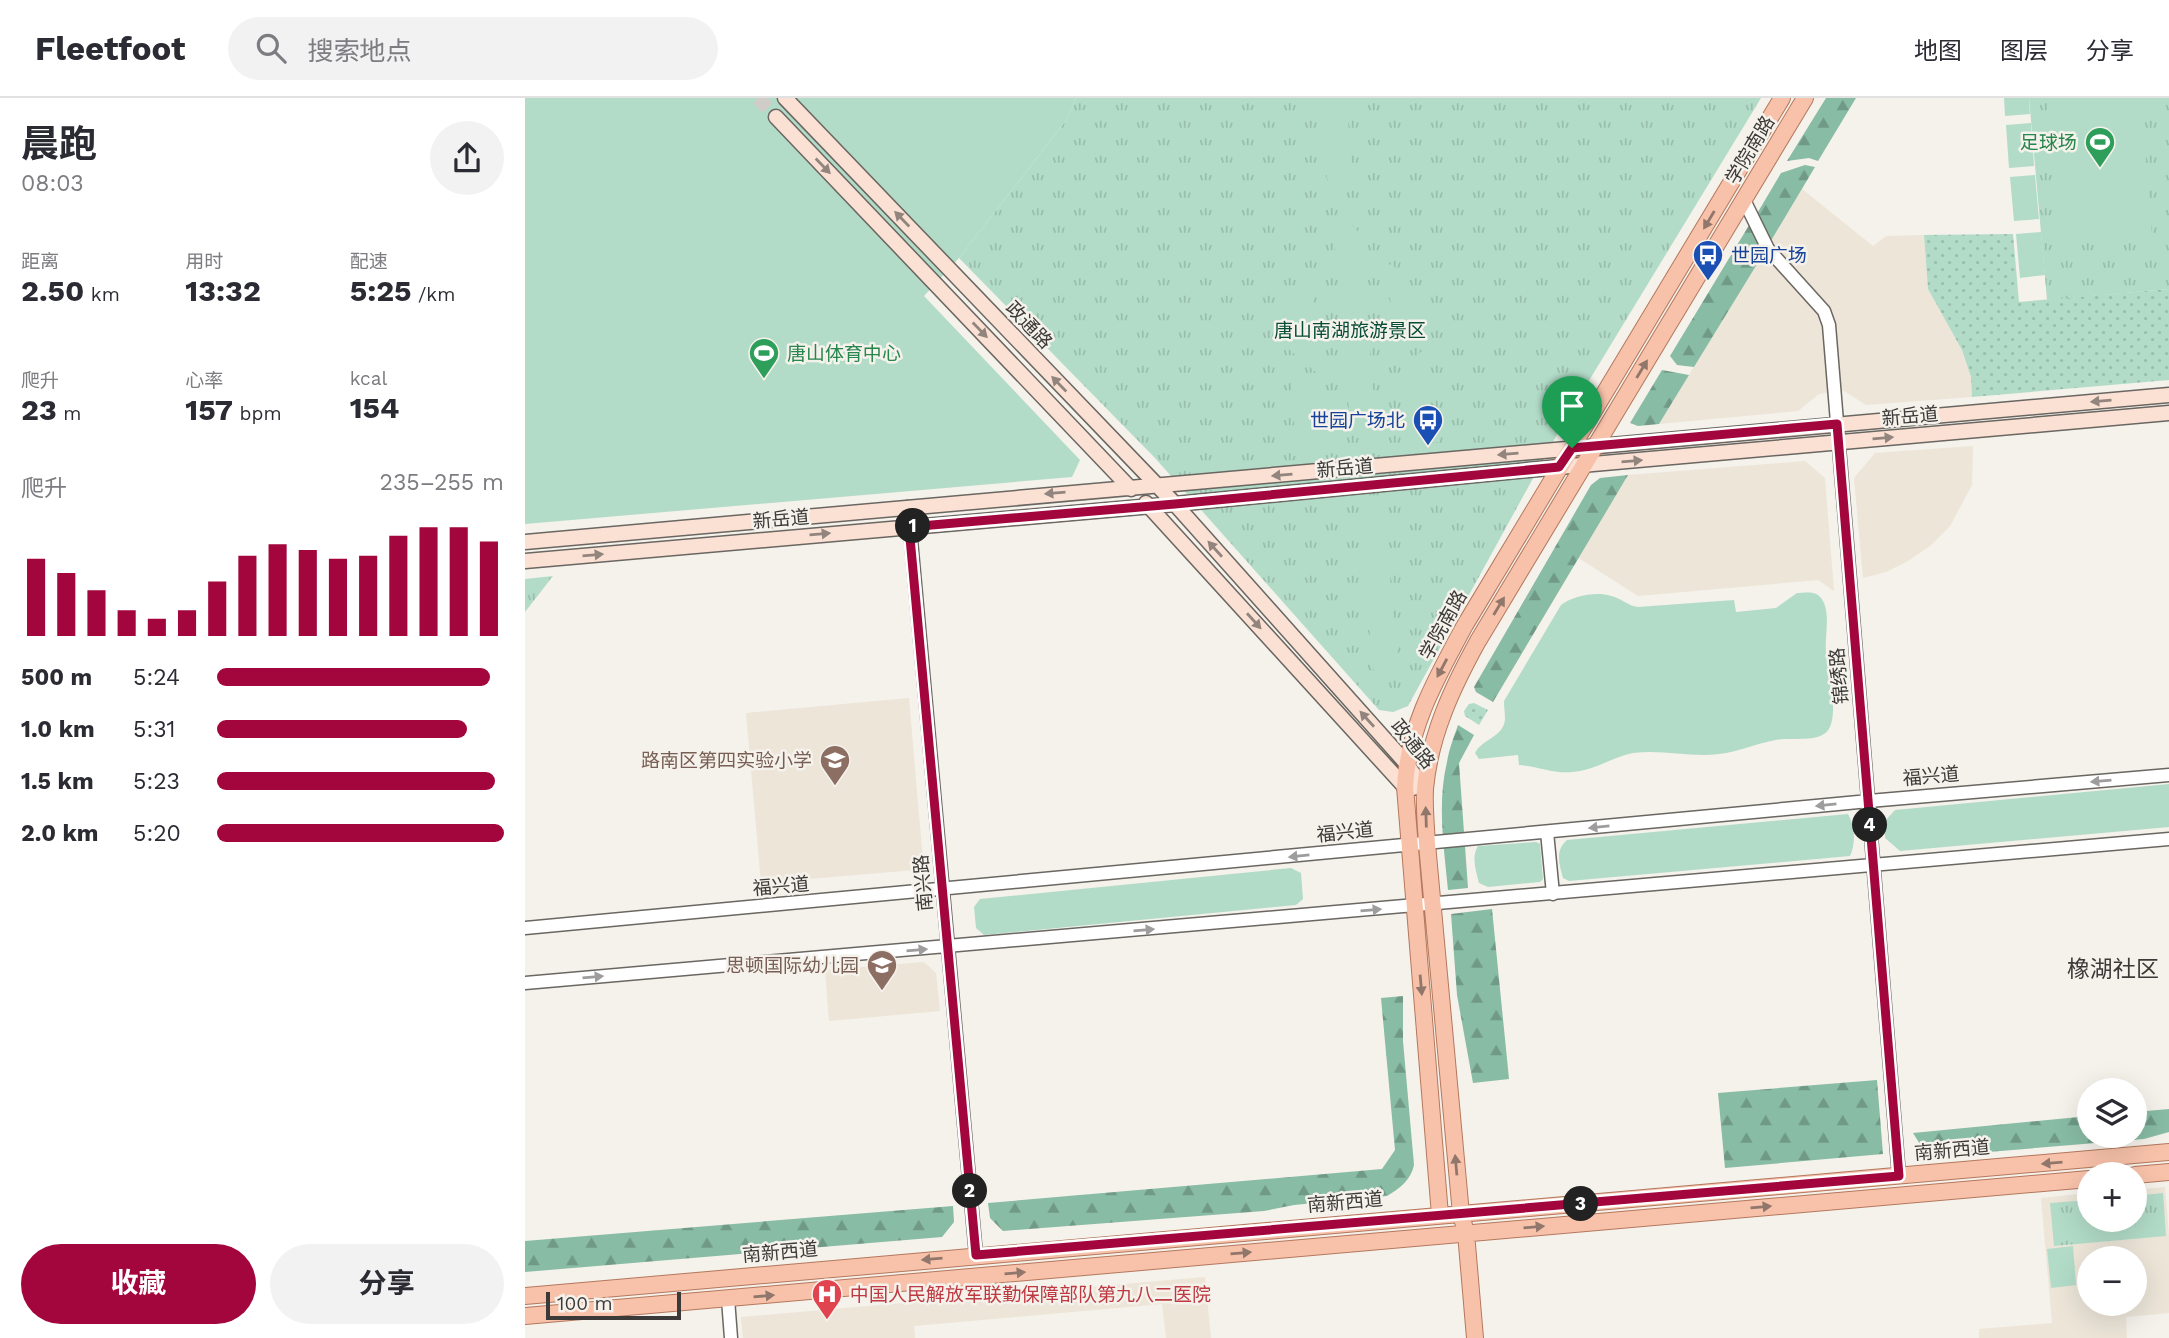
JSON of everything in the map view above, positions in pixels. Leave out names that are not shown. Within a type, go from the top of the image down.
[{"type":"main road","name":"政通路","points":[[785,98],[1175,504],[1406,763],[1425,791]]},
{"type":"main road","name":"学院南路","points":[[1440,1215],[1405,787],[1406,763],[1415,725],[1429,692],[1465,625],[1782,98]]},
{"type":"main road","name":"学院南路","points":[[1475,1338],[1427,844],[1425,791],[1434,741],[1444,707],[1478,641],[1805,98]]},
{"type":"main road","name":"政通路","points":[[776,117],[1149,505],[1405,787],[1425,791]]},
{"type":"main road","points":[[955,304],[967,288]]},
{"type":"main road","name":"新岳道","points":[[525,542],[2169,395]]},
{"type":"main road","name":"新岳道","points":[[525,561],[2169,412]]},
{"type":"main road","name":"南新西道","points":[[525,1296],[2169,1152]]},
{"type":"main road","points":[[2147,1174],[2169,1172]]},
{"type":"main road","points":[[525,1316],[2077,1180]]},
{"type":"main road","points":[[1440,1215],[1466,1233]]},
{"type":"street","name":"锦绣路","points":[[1744,201],[1768,249],[1824,311],[1829,325],[1899,1176]]},
{"type":"street","name":"南兴路","points":[[908,507],[976,1255]]},
{"type":"street","name":"福兴道","points":[[525,928],[2169,775]]},
{"type":"street","points":[[1547,832],[1553,894]]},
{"type":"street","points":[[525,983],[2169,839]]},
{"type":"street","points":[[728,1299],[731,1338]]},
{"type":"shaded area","points":[[1802,189],[1873,246],[1886,236],[1924,235],[1928,289],[1962,350],[1971,377],[1972,397],[1866,405],[1844,391],[1819,394],[1798,411],[1659,424]]},
{"type":"shaded area","points":[[1973,446],[1972,485],[1950,526],[1930,546],[1908,561],[1886,572],[1863,578],[1854,478],[1875,453]]},
{"type":"shaded area","points":[[1805,461],[1825,478],[1834,591],[1818,580],[1638,596],[1577,557],[1628,475]]},
{"type":"shaded area","name":"路南区第四实验小学","points":[[909,698],[923,861],[915,870],[761,883],[746,713]]},
{"type":"shaded area","name":"思顿国际幼儿园","points":[[924,962],[936,973],[940,1011],[829,1021],[825,970]]},
{"type":"shaded area","points":[[2165,1187],[2169,1236],[2169,1313],[2147,1315],[2147,1246],[2077,1246],[2077,1316],[2137,1316],[2126,1317],[2127,1338],[1979,1338],[1979,1329],[2052,1323],[2041,1198],[2077,1194],[2077,1232],[2147,1232],[2147,1189]]},
{"type":"shaded area","points":[[1205,1277],[1211,1338],[1166,1338],[1162,1304],[914,1326],[915,1338],[743,1338],[741,1317]]},
{"type":"green space","name":"唐山体育中心","points":[[525,98],[1076,98],[1067,119],[959,258],[924,296],[1080,460],[1072,477],[525,524]]},
{"type":"green space","name":"唐山南湖旅游景区","points":[[1076,98],[1761,98],[1565,420],[1408,706],[1393,712],[1379,710],[1155,458],[959,258],[1067,119]]},
{"type":"green space","points":[[1321,98],[1346,98],[1353,177],[1348,183],[1333,184],[1327,179]]},
{"type":"green space","points":[[1826,98],[1856,98],[1818,161],[1809,158],[1787,161]]},
{"type":"green space","points":[[2004,98],[2029,98],[2030,114],[2005,116]]},
{"type":"green space","points":[[2029,98],[2169,98],[2169,289],[2047,300]]},
{"type":"green space","name":"足球场","points":[[2141,98],[2152,237],[2059,245],[2047,100]]},
{"type":"green space","points":[[2031,123],[2034,166],[2009,168],[2006,125]]},
{"type":"green space","points":[[1805,165],[1815,167],[1769,244],[1755,217],[1781,173]]},
{"type":"green space","points":[[2035,175],[2039,219],[2014,221],[2010,177]]},
{"type":"green space","points":[[1751,222],[1765,251],[1694,367],[1677,365],[1670,356]]},
{"type":"green space","points":[[1353,226],[1359,233],[1377,430],[1372,437],[1357,438],[1351,432],[1334,235],[1334,230],[1338,227]]},
{"type":"green space","points":[[2041,232],[2045,275],[2020,278],[2016,234]]},
{"type":"green space","points":[[2013,234],[2019,302],[2169,289],[2169,380],[1972,397],[1971,377],[1962,350],[1928,289],[1924,235]]},
{"type":"green space","points":[[1393,264],[1406,290],[1434,315],[1431,325],[1399,365],[1396,363],[1387,265]]},
{"type":"green space","points":[[1305,273],[1311,273],[1320,371],[1317,373],[1278,340],[1274,330],[1296,301]]},
{"type":"green space","points":[[1424,350],[1427,352],[1428,397],[1440,439],[1438,442],[1421,443],[1415,439],[1405,416],[1403,382],[1413,360]]},
{"type":"green space","points":[[1290,363],[1309,378],[1319,405],[1321,424],[1318,442],[1310,454],[1304,456],[1291,454],[1294,410],[1287,366]]},
{"type":"green space","points":[[1662,370],[1689,375],[1659,424],[1638,426],[1630,423]]},
{"type":"green space","points":[[1628,475],[1493,702],[1476,692],[1474,687],[1591,485],[1600,478]]},
{"type":"green space","points":[[1370,508],[1379,510],[1384,517],[1399,667],[1394,673],[1379,674],[1373,669],[1359,520],[1363,512]]},
{"type":"green space","points":[[553,576],[525,612],[525,579]]},
{"type":"green space","points":[[1797,593],[1818,595],[1823,600],[1827,614],[1826,652],[1833,708],[1829,728],[1824,734],[1813,738],[1776,740],[1719,754],[1633,753],[1572,772],[1519,765],[1518,755],[1479,759],[1475,753],[1501,730],[1505,719],[1504,701],[1561,605],[1571,599],[1599,594],[1615,597],[1638,607],[1734,600],[1736,612],[1776,608]]},
{"type":"green space","points":[[1474,703],[1488,710],[1479,725],[1465,716],[1464,711],[1469,704]]},
{"type":"green space","points":[[1458,725],[1474,735],[1459,763],[1468,888],[1448,890],[1442,793],[1448,757]]},
{"type":"green space","points":[[2169,784],[2169,827],[1900,851],[1885,838],[1885,821],[1895,810]]},
{"type":"green space","points":[[1848,814],[1854,835],[1850,856],[1569,881],[1563,878],[1559,862],[1559,853],[1567,840]]},
{"type":"green space","points":[[1536,842],[1540,844],[1543,879],[1540,882],[1488,887],[1479,883],[1474,859],[1478,846]]},
{"type":"green space","points":[[1291,868],[1301,873],[1303,899],[1296,905],[984,935],[976,928],[974,907],[980,899]]},
{"type":"green space","points":[[1492,909],[1509,1079],[1473,1083],[1457,995],[1451,914]]},
{"type":"green space","points":[[1403,996],[1403,1041],[1414,1165],[1404,1183],[1387,1196],[1294,1205],[1264,1211],[1003,1231],[990,1218],[988,1203],[1382,1169],[1395,1150],[1381,998]]},
{"type":"green space","points":[[1877,1080],[1883,1154],[1725,1168],[1718,1093]]},
{"type":"green space","points":[[2169,1109],[2169,1132],[2147,1138],[2147,1111]]},
{"type":"green space","points":[[2077,1117],[2077,1145],[1928,1157],[1913,1133]]},
{"type":"green space","points":[[2163,1193],[2166,1236],[2054,1246],[2050,1203],[2077,1201],[2077,1232],[2147,1232],[2147,1195]]},
{"type":"green space","points":[[953,1206],[954,1222],[942,1237],[525,1272],[525,1241]]},
{"type":"green space","points":[[2072,1209],[2077,1209],[2077,1232],[2136,1233],[2075,1239]]},
{"type":"green space","points":[[2073,1246],[2076,1285],[2051,1288],[2047,1249]]},
{"type":"tunnel","points":[[758,98],[776,117]]},
{"type":"place","name":"足球场","points":[[2100,169]]},
{"type":"place","name":"世园广场","points":[[1708,282]]},
{"type":"place","name":"唐山体育中心","points":[[764,380]]},
{"type":"place","name":"世园广场北","points":[[1428,447]]},
{"type":"place","name":"路南区第四实验小学","points":[[835,787]]},
{"type":"place","name":"思顿国际幼儿园","points":[[882,992]]},
{"type":"place","name":"中国人民解放军联勤保障部队第九八二医院","points":[[827,1321]]},
{"type":"district","name":"橡湖社区","points":[[2113,969]]},
{"type":"route","points":[[1837,424],[1899,1176],[976,1255],[909,527],[1559,467],[1572,448],[1837,424]]}]
